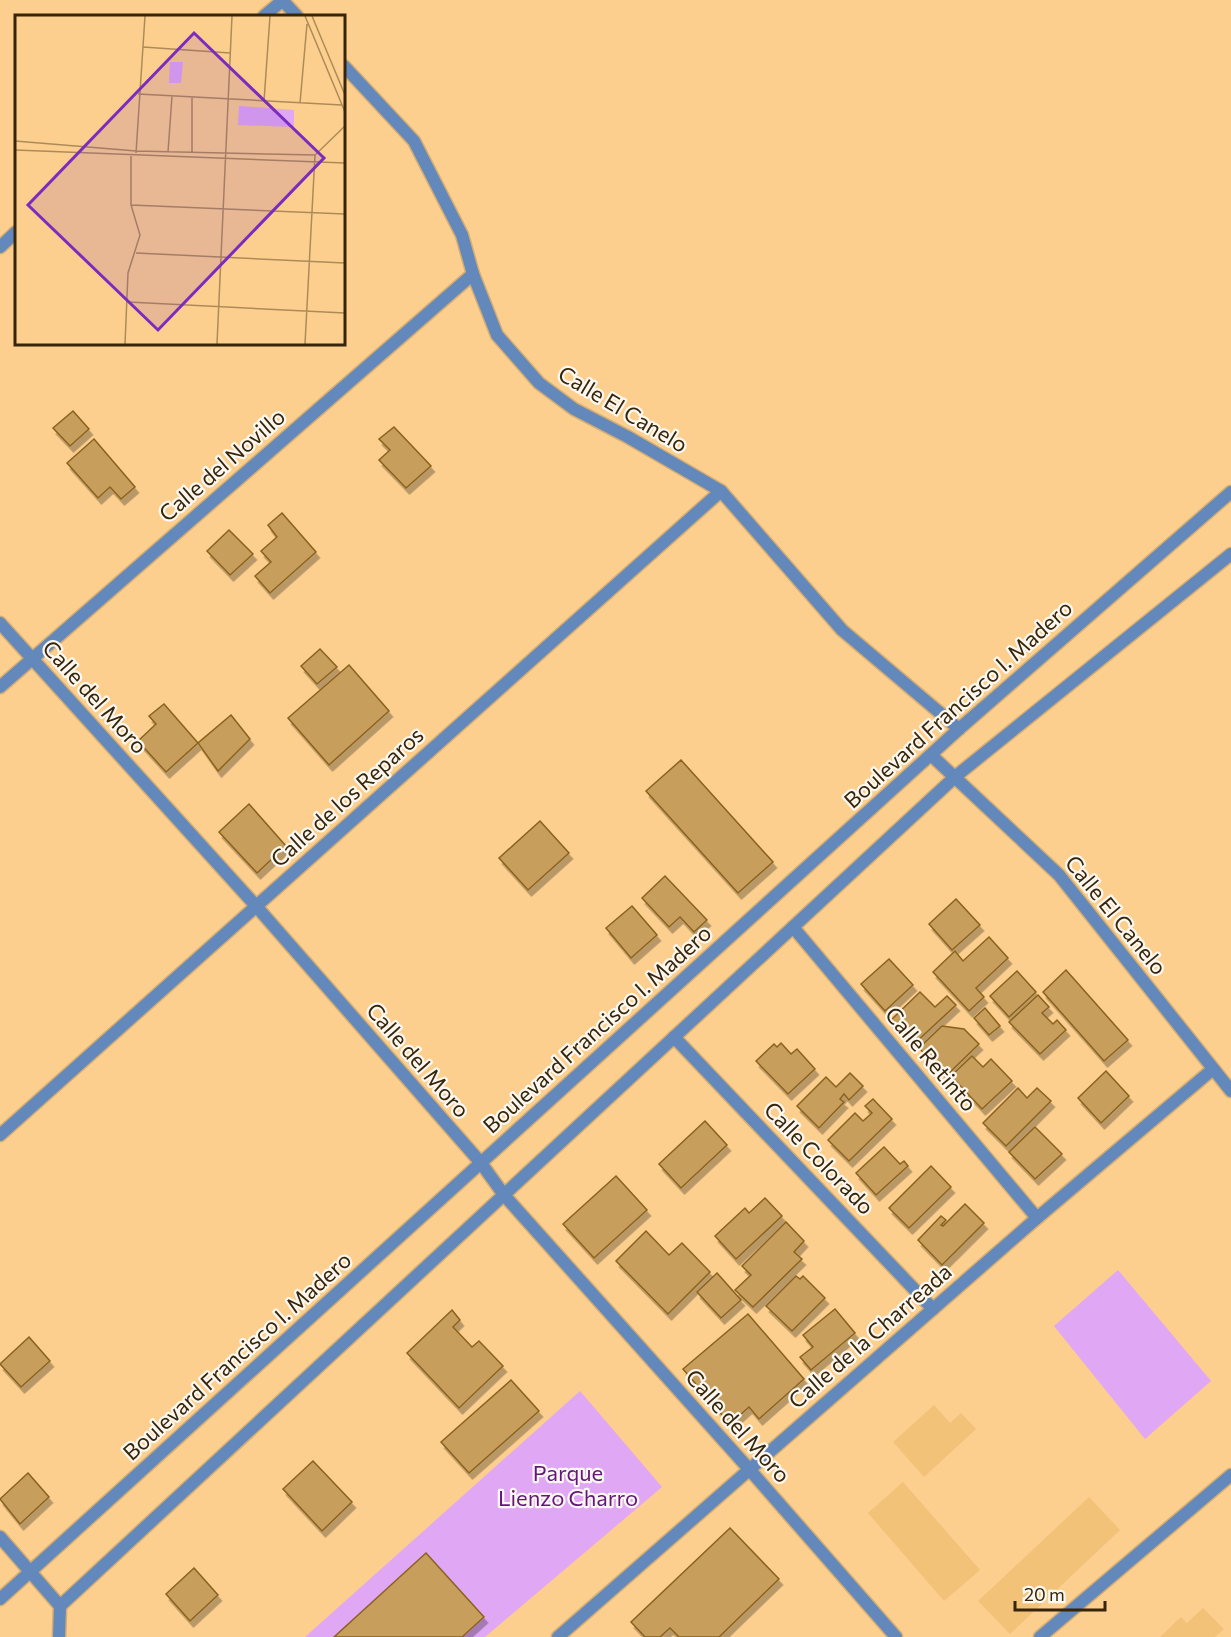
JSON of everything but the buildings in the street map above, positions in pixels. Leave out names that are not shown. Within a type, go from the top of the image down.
[{"type":"street","points":[[265,15],[282,0],[296,15]]},
{"type":"street","name":"Calle El Canelo","points":[[345,67],[414,141],[462,235],[473,274],[497,335],[539,383],[573,409],[628,437],[722,491],[842,630],[959,729]]},
{"type":"street","points":[[0,247],[15,233]]},
{"type":"street","name":"Calle del Novillo","points":[[0,687],[473,274]]},
{"type":"street","name":"Calle de los Reparos","points":[[0,1135],[722,491]]},
{"type":"street","name":"Boulevard Francisco I. Madero","points":[[0,1599],[959,729],[1231,492]]},
{"type":"street","points":[[60,1606],[956,776],[1231,554]]},
{"type":"street","name":"Calle del Moro","points":[[0,622],[256,906],[481,1163],[504,1195],[750,1469],[896,1637]]},
{"type":"street","name":"Calle El Canelo","points":[[932,755],[1059,875],[1231,1091]]},
{"type":"street","name":"Calle Retinto","points":[[793,927],[1037,1218]]},
{"type":"street","name":"Calle Colorado","points":[[674,1037],[933,1309]]},
{"type":"street","name":"Calle de la Charreada","points":[[564,1635],[1037,1218],[1213,1069]]},
{"type":"street","points":[[1040,1637],[1231,1475]]},
{"type":"street","points":[[0,1537],[60,1606],[59,1637]]},
{"type":"shaded area","points":[[934,1405],[950,1423],[961,1413],[976,1429],[924,1477],[893,1442]]},
{"type":"shaded area","points":[[903,1482],[980,1570],[944,1601],[868,1513]]},
{"type":"shaded area","points":[[1089,1497],[1120,1530],[1010,1634],[978,1601]]},
{"type":"shaded area","points":[[1203,1608],[1224,1629],[1215,1637],[1160,1637],[1181,1617],[1187,1623]]},
{"type":"green space","points":[[1118,1270],[1211,1381],[1145,1439],[1054,1326]]},
{"type":"green space","name":"Parque Lienzo Charro","points":[[580,1391],[662,1487],[485,1637],[305,1637]]}]
